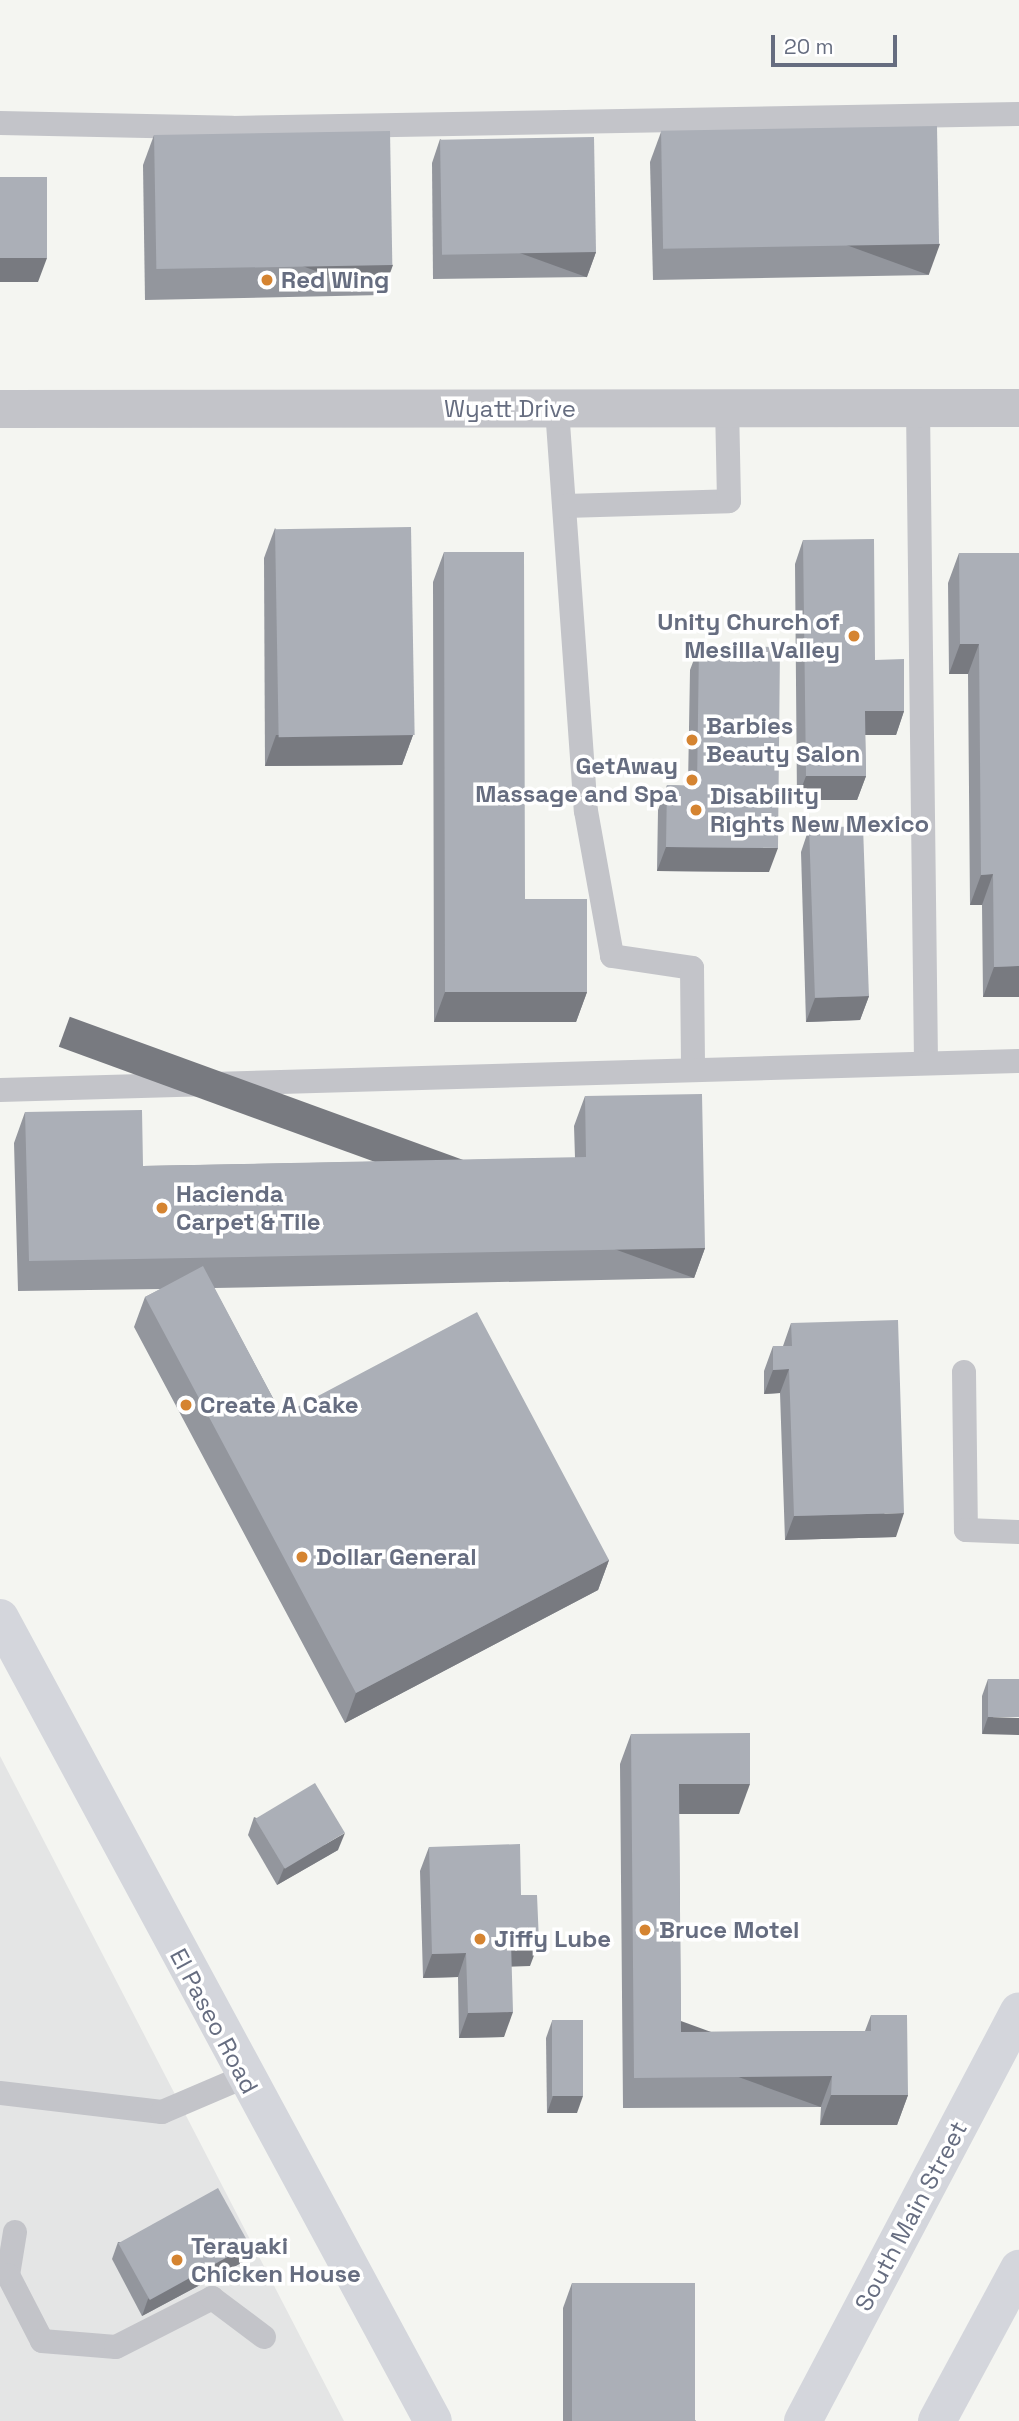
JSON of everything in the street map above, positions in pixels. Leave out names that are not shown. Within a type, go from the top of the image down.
[{"type":"main road","name":"El Paseo Road","points":[[0,1618],[244,2077],[433,2421]]},
{"type":"main road","name":"South Main Street","points":[[803,2421],[1019,2011]]},
{"type":"main road","points":[[937,2421],[1019,2269]]},
{"type":"street","name":"Wyatt Drive","points":[[0,409],[1019,408]]},
{"type":"lane","points":[[0,123],[232,128],[1019,114]]},
{"type":"lane","points":[[918,408],[926,1062]]},
{"type":"lane","points":[[557,409],[586,811],[612,956],[692,968],[693,1067]]},
{"type":"lane","points":[[565,506],[730,501],[727,409]]},
{"type":"lane","points":[[0,1090],[693,1067],[1019,1061]]},
{"type":"lane","points":[[964,1371],[967,1530],[1019,1532]]},
{"type":"lane","points":[[0,2093],[162,2112],[244,2077]]},
{"type":"lane","points":[[15,2232],[8,2276],[42,2341],[116,2347],[212,2298],[264,2337]]},
{"type":"shaded area","points":[[0,1756],[344,2421],[0,2421]]},
{"type":"building","points":[[937,126],[939,244],[663,249],[661,131]]},
{"type":"building","points":[[390,131],[392,265],[156,269],[154,135]]},
{"type":"building","points":[[594,137],[596,252],[442,255],[440,140]]},
{"type":"building","points":[[0,177],[47,177],[47,258],[0,258]]},
{"type":"building","points":[[411,527],[415,735],[279,737],[275,529]]},
{"type":"building","points":[[874,539],[875,660],[904,659],[904,711],[865,711],[866,776],[806,776],[803,540]]},
{"type":"building","points":[[444,552],[524,552],[525,899],[587,899],[587,992],[445,992]]},
{"type":"building","points":[[959,553],[1019,553],[1019,966],[994,967],[993,874],[981,875],[979,644],[960,644]]},
{"type":"building","points":[[699,646],[780,647],[778,848],[666,847],[667,785],[697,786]]},
{"type":"building","points":[[863,826],[869,996],[815,998],[809,828]]},
{"type":"building","points":[[702,1094],[705,1248],[29,1261],[25,1112],[142,1110],[143,1166],[586,1157],[585,1096]]},
{"type":"building","points":[[203,1266],[282,1415],[477,1312],[609,1560],[356,1693],[145,1297]]},
{"type":"building","points":[[898,1320],[904,1513],[794,1516],[789,1369],[773,1370],[773,1346],[792,1346],[791,1323]]},
{"type":"building","points":[[988,1679],[1019,1679],[1019,1717],[988,1717]]},
{"type":"building","points":[[750,1733],[750,1784],[679,1784],[681,2032],[871,2031],[871,2015],[907,2015],[908,2095],[831,2095],[832,2076],[634,2078],[631,1734]]},
{"type":"building","points":[[315,1783],[345,1833],[285,1869],[255,1819]]},
{"type":"building","points":[[520,1844],[521,1895],[537,1895],[539,1942],[511,1942],[513,2012],[468,2013],[466,1953],[432,1954],[429,1847]]},
{"type":"building","points":[[552,2020],[583,2020],[583,2096],[552,2096]]},
{"type":"building","name":"Terayaki Chicken House","points":[[218,2188],[250,2245],[150,2300],[118,2243]]},
{"type":"building","points":[[572,2283],[695,2283],[695,2421],[572,2421]]},
{"type":"place","name":"Red Wing","points":[[267,280]]},
{"type":"place","name":"Unity Church of Mesilla Valley","points":[[854,636]]},
{"type":"place","name":"Barbies Beauty Salon","points":[[692,740]]},
{"type":"place","name":"GetAway Massage and Spa","points":[[692,780]]},
{"type":"place","name":"Disability Rights New Mexico","points":[[696,810]]},
{"type":"place","name":"Hacienda Carpet & Tile","points":[[162,1208]]},
{"type":"place","name":"Create A Cake","points":[[186,1405]]},
{"type":"place","name":"Dollar General","points":[[302,1557]]},
{"type":"place","name":"Bruce Motel","points":[[645,1930]]},
{"type":"place","name":"Jiffy Lube","points":[[480,1939]]},
{"type":"place","name":"Terayaki Chicken House","points":[[177,2260]]}]
